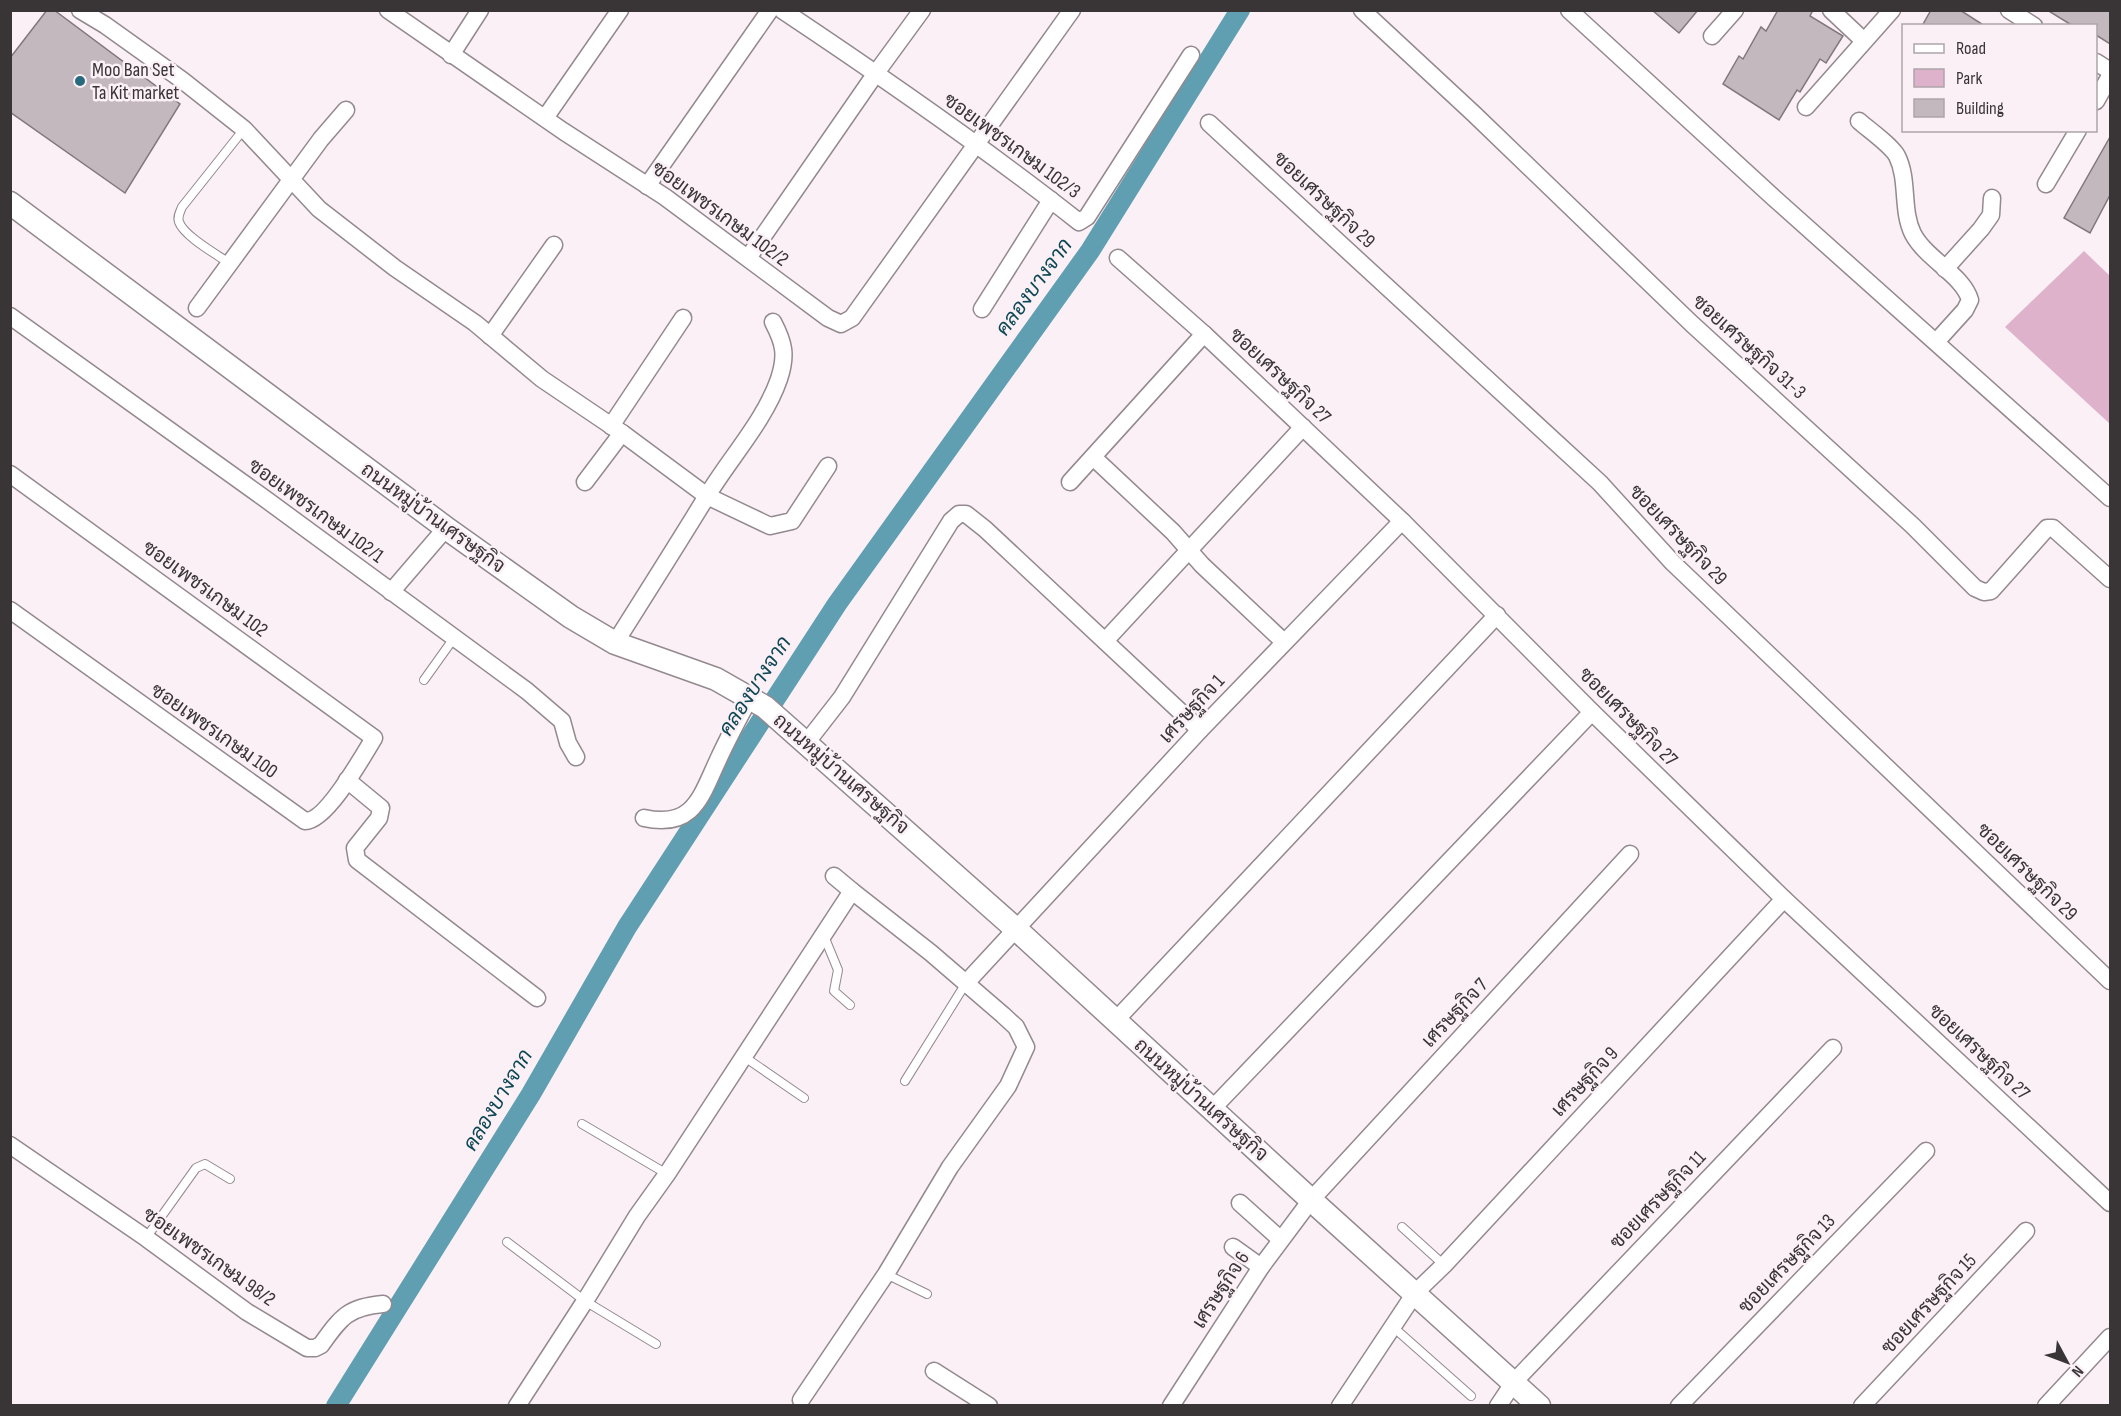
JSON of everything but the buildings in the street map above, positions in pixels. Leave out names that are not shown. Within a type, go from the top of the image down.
[{"type":"street","points":[[80,10],[182,80],[244,129],[319,209],[395,268],[475,323],[542,379],[616,429],[707,496],[770,526],[781,524],[792,521],[828,466]]},
{"type":"street","name":"ซอยเพชรเกษม 102/2","points":[[388,10],[451,55],[647,186],[828,318],[841,324],[852,318],[977,145]]},
{"type":"street","points":[[451,55],[480,10]]},
{"type":"street","points":[[545,118],[620,10]]},
{"type":"street","points":[[647,186],[770,10]]},
{"type":"street","name":"ซอยเพชรเกษม 102/3","points":[[782,10],[876,72],[1079,222],[1086,217],[1191,55]]},
{"type":"street","points":[[748,258],[876,72],[922,10]]},
{"type":"street","points":[[977,145],[1072,10]]},
{"type":"street","name":"ซอยเศรษฐกิจ 31-3","points":[[1362,10],[1474,114],[1692,324],[1913,526],[1975,588],[1984,592],[1991,591],[2047,528],[2053,528],[2110,579]]},
{"type":"street","points":[[1569,10],[2110,498]]},
{"type":"street","points":[[1712,36],[1735,10]]},
{"type":"street","points":[[1831,10],[1864,41]]},
{"type":"street","points":[[1806,106],[1892,10]]},
{"type":"street","points":[[2097,63],[2110,71]]},
{"type":"street","points":[[2097,99],[2110,76]]},
{"type":"street","points":[[196,308],[321,139],[346,110]]},
{"type":"street","points":[[1859,121],[1896,155],[1902,172],[1904,202],[1913,233],[1932,259],[1966,289],[1970,300],[1965,310],[1936,342]]},
{"type":"street","name":"ซอยเศรษฐกิจ 29","points":[[1209,123],[1600,483],[1673,563],[2110,981]]},
{"type":"street","points":[[2046,184],[2077,132]]},
{"type":"street","points":[[1945,269],[1982,229],[1991,215],[1992,198]]},
{"type":"street","points":[[982,309],[1051,200]]},
{"type":"street","name":"ถนนหมู่บ้านเศรษฐกิจ","points":[[10,203],[446,528],[571,617],[615,643],[716,679],[758,702],[800,736],[1017,930],[1115,1022],[1539,1406]]},
{"type":"street","points":[[490,336],[554,245]]},
{"type":"street","name":"ซอยเศรษฐกิจ 27","points":[[1118,258],[1204,334],[1402,521],[1592,712],[1784,899],[2110,1203]]},
{"type":"street","name":"ซอยเพชรเกษม 102/1","points":[[10,316],[264,498],[555,713],[562,721],[568,743],[576,757]]},
{"type":"street","points":[[585,482],[683,318]]},
{"type":"street","points":[[615,643],[707,496],[761,416],[779,379],[784,358],[783,342],[773,322]]},
{"type":"street","points":[[1070,482],[1204,334]]},
{"type":"street","points":[[1105,641],[1303,427]]},
{"type":"street","points":[[1093,457],[1284,642]]},
{"type":"street","name":"ซอยเพชรเกษม 102","points":[[10,474],[374,738]]},
{"type":"street","points":[[800,736],[842,697],[951,520],[959,514],[966,514],[984,529],[1200,730]]},
{"type":"street","name":"เศรษฐกิจ 1","points":[[966,983],[1200,730],[1402,521]]},
{"type":"street","points":[[390,592],[446,528]]},
{"type":"street","name":"ซอยเพชรเกษม 100","points":[[10,610],[305,821],[310,821],[326,808],[374,738]]},
{"type":"street","points":[[1115,1022],[1497,615]]},
{"type":"street","points":[[644,819],[668,822],[690,810],[697,803],[717,763],[758,702]]},
{"type":"street","points":[[1212,1109],[1592,712]]},
{"type":"street","points":[[347,780],[381,808],[379,818],[355,848],[357,860],[537,998]]},
{"type":"street","name":"เศรษฐกิจ 7","points":[[1311,1200],[1630,854]]},
{"type":"street","points":[[801,1400],[886,1274],[950,1167],[1008,1086],[1026,1047],[1017,1028],[966,983],[834,876]]},
{"type":"street","points":[[517,1406],[637,1216],[667,1174],[852,891]]},
{"type":"street","name":"เศรษฐกิจ 9","points":[[1340,1406],[1415,1293],[1444,1265],[1784,899]]},
{"type":"street","name":"ซอยเศรษฐกิจ 11","points":[[1498,1406],[1514,1382],[1833,1048]]},
{"type":"street","name":"ซอยเพชรเกษม 98/2","points":[[10,1145],[146,1238],[247,1312],[307,1348],[321,1345],[351,1311],[364,1305],[383,1304]]},
{"type":"street","name":"ซอยเศรษฐกิจ 13","points":[[1678,1406],[1926,1151]]},
{"type":"street","name":"เศรษฐกิจ 6","points":[[1171,1406],[1280,1239],[1311,1200]]},
{"type":"street","points":[[1240,1203],[1280,1239]]},
{"type":"street","name":"ซอยเศรษฐกิจ 15","points":[[1862,1406],[2025,1231]]},
{"type":"street","points":[[1233,1247],[1261,1268]]},
{"type":"street","points":[[2046,1406],[2110,1337]]},
{"type":"street","points":[[934,1371],[989,1406]]},
{"type":"lane","points":[[229,263],[186,231],[179,222],[178,215],[244,129]]},
{"type":"lane","points":[[424,680],[454,638]]},
{"type":"lane","points":[[824,936],[838,970],[834,991],[850,1005]]},
{"type":"lane","points":[[905,1081],[966,983]]},
{"type":"lane","points":[[743,1056],[804,1098]]},
{"type":"lane","points":[[582,1124],[667,1174]]},
{"type":"lane","points":[[146,1238],[196,1168],[205,1164],[230,1179]]},
{"type":"lane","points":[[1402,1227],[1444,1265]]},
{"type":"lane","points":[[507,1242],[585,1301],[656,1344]]},
{"type":"lane","points":[[886,1274],[927,1294]]},
{"type":"lane","points":[[1392,1326],[1471,1396]]},
{"type":"green space","points":[[2084,251],[2110,276],[2110,424],[2005,327]]},
{"type":"waterway","name":"คลองบางจาก","points":[[336,1406],[531,1094],[627,927],[837,604],[1090,251],[1240,10]]},
{"type":"place","name":"Moo Ban Set Ta Kit market","points":[[80,81]]}]
